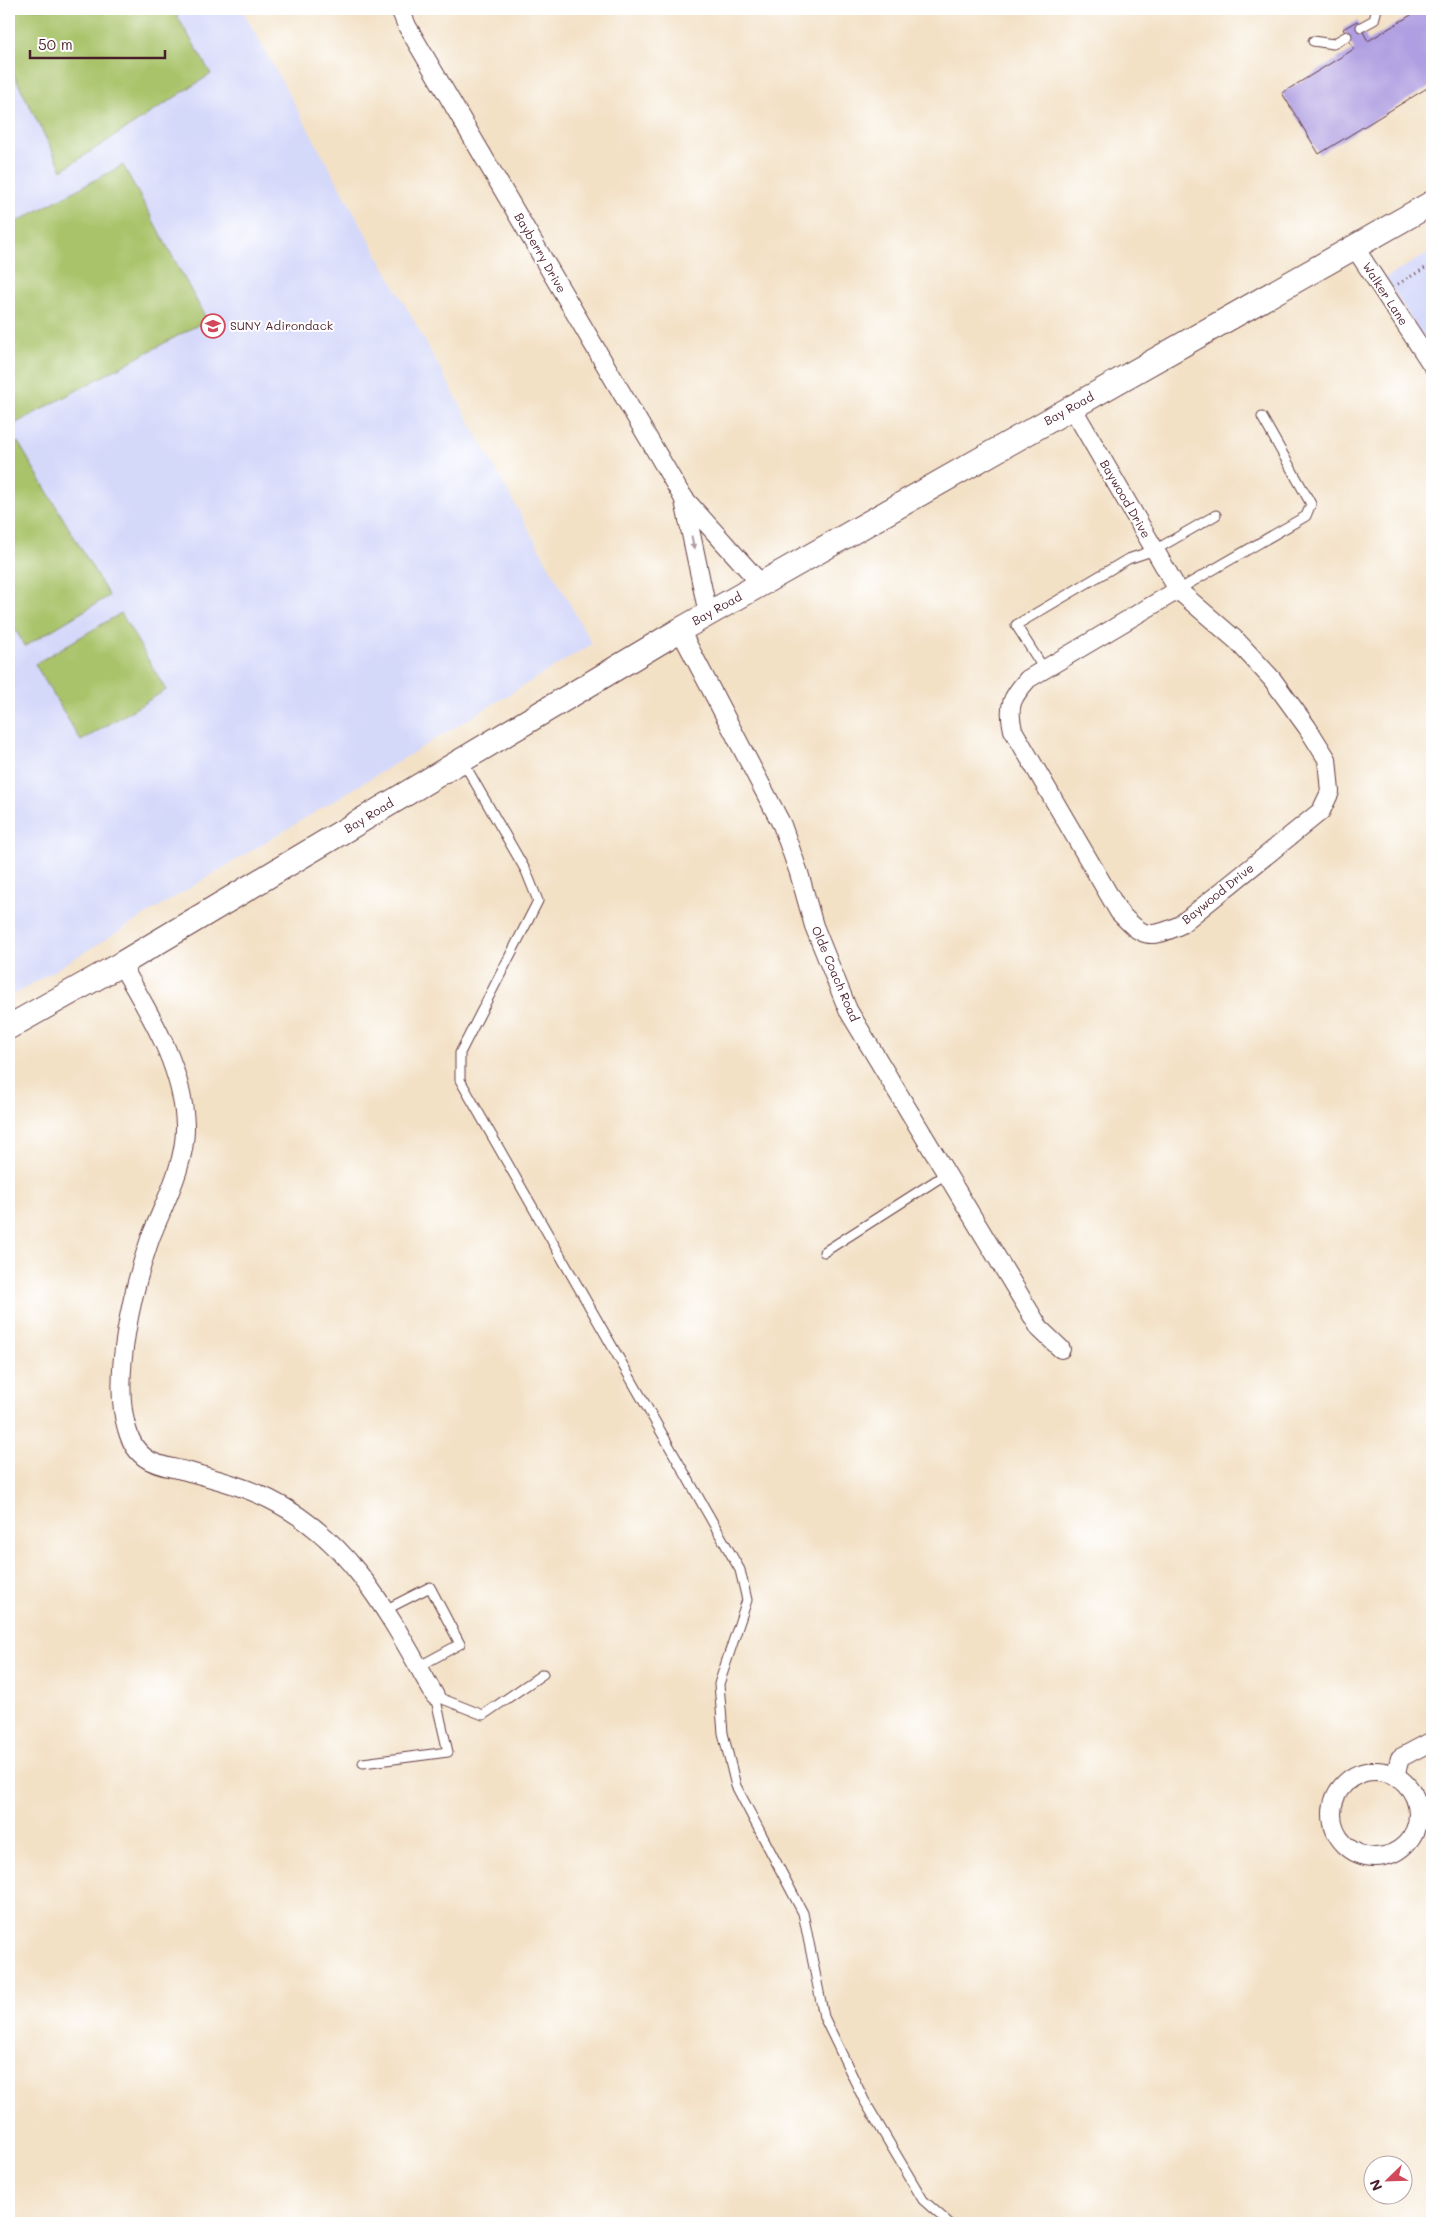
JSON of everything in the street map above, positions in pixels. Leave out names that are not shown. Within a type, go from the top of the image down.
[{"type":"street","name":"Bayberry Drive","points":[[400,9],[412,35],[682,496],[761,584]]},
{"type":"street","name":"Bay Road","points":[[9,1027],[121,964],[680,630],[1432,203]]},
{"type":"street","name":"Walker Lane","points":[[1355,248],[1432,365]]},
{"type":"street","name":"Baywood Drive","points":[[1072,407],[1178,590],[1237,641],[1272,679],[1307,727],[1327,759],[1330,792],[1321,811],[1180,925],[1161,934],[1147,935],[1133,928],[1119,912],[1013,730],[1009,713],[1014,695],[1028,679],[1178,590]]},
{"type":"street","name":"Bayberry Drive","points":[[682,496],[708,614]]},
{"type":"street","name":"Olde Coach Road","points":[[680,630],[782,824],[799,873],[814,926],[848,1010],[1040,1329],[1061,1349]]},
{"type":"street","points":[[121,964],[152,1018],[169,1056],[181,1092],[185,1127],[178,1168],[150,1241],[128,1322],[122,1374],[123,1409],[127,1429],[135,1447],[147,1459],[234,1484],[270,1500],[301,1518],[336,1546],[366,1579],[435,1696]]},
{"type":"street","points":[[1395,1776],[1400,1758],[1432,1741]]},
{"type":"street","points":[[1379,1771],[1395,1776],[1409,1786],[1417,1801],[1419,1818],[1414,1834],[1404,1848],[1389,1856],[1372,1858],[1356,1854],[1342,1843],[1334,1828],[1332,1811],[1337,1795],[1347,1781],[1362,1773],[1379,1771]]},
{"type":"lane","points":[[1361,28],[1374,20],[1377,9]]},
{"type":"lane","points":[[1313,41],[1333,44],[1346,36]]},
{"type":"lane","points":[[1178,590],[1306,516],[1311,504],[1262,417]]},
{"type":"lane","points":[[1044,669],[1016,625],[1128,559],[1155,550],[1216,515]]},
{"type":"lane","points":[[462,760],[526,871],[538,901],[460,1053],[460,1080],[740,1570],[747,1600],[719,1684],[723,1733],[736,1786],[803,1914],[824,2016],[864,2100],[922,2200],[950,2223]]},
{"type":"lane","points":[[824,1252],[946,1174]]},
{"type":"lane","points":[[385,1610],[430,1587],[460,1644],[418,1667]]},
{"type":"lane","points":[[435,1696],[483,1715],[543,1674]]},
{"type":"lane","points":[[363,1763],[448,1752],[435,1696]]},
{"type":"path","points":[[1384,293],[1432,264]]},
{"type":"shaded area","name":"SUNY Adirondack","points":[[9,9],[242,9],[592,644],[9,998]]},
{"type":"shaded area","points":[[1432,251],[1432,352],[1385,278]]},
{"type":"green space","points":[[9,9],[173,9],[211,74],[62,170],[9,65]]},
{"type":"green space","points":[[123,165],[207,320],[9,427],[9,226]]},
{"type":"green space","points":[[18,442],[109,596],[25,646],[9,619],[9,448]]},
{"type":"green space","points":[[121,613],[166,690],[81,741],[35,664]]},
{"type":"building","points":[[1421,9],[1432,9],[1432,85],[1319,154],[1282,93],[1354,49],[1343,29],[1357,21],[1368,41]]},
{"type":"place","name":"SUNY Adirondack","points":[[213,326]]}]
